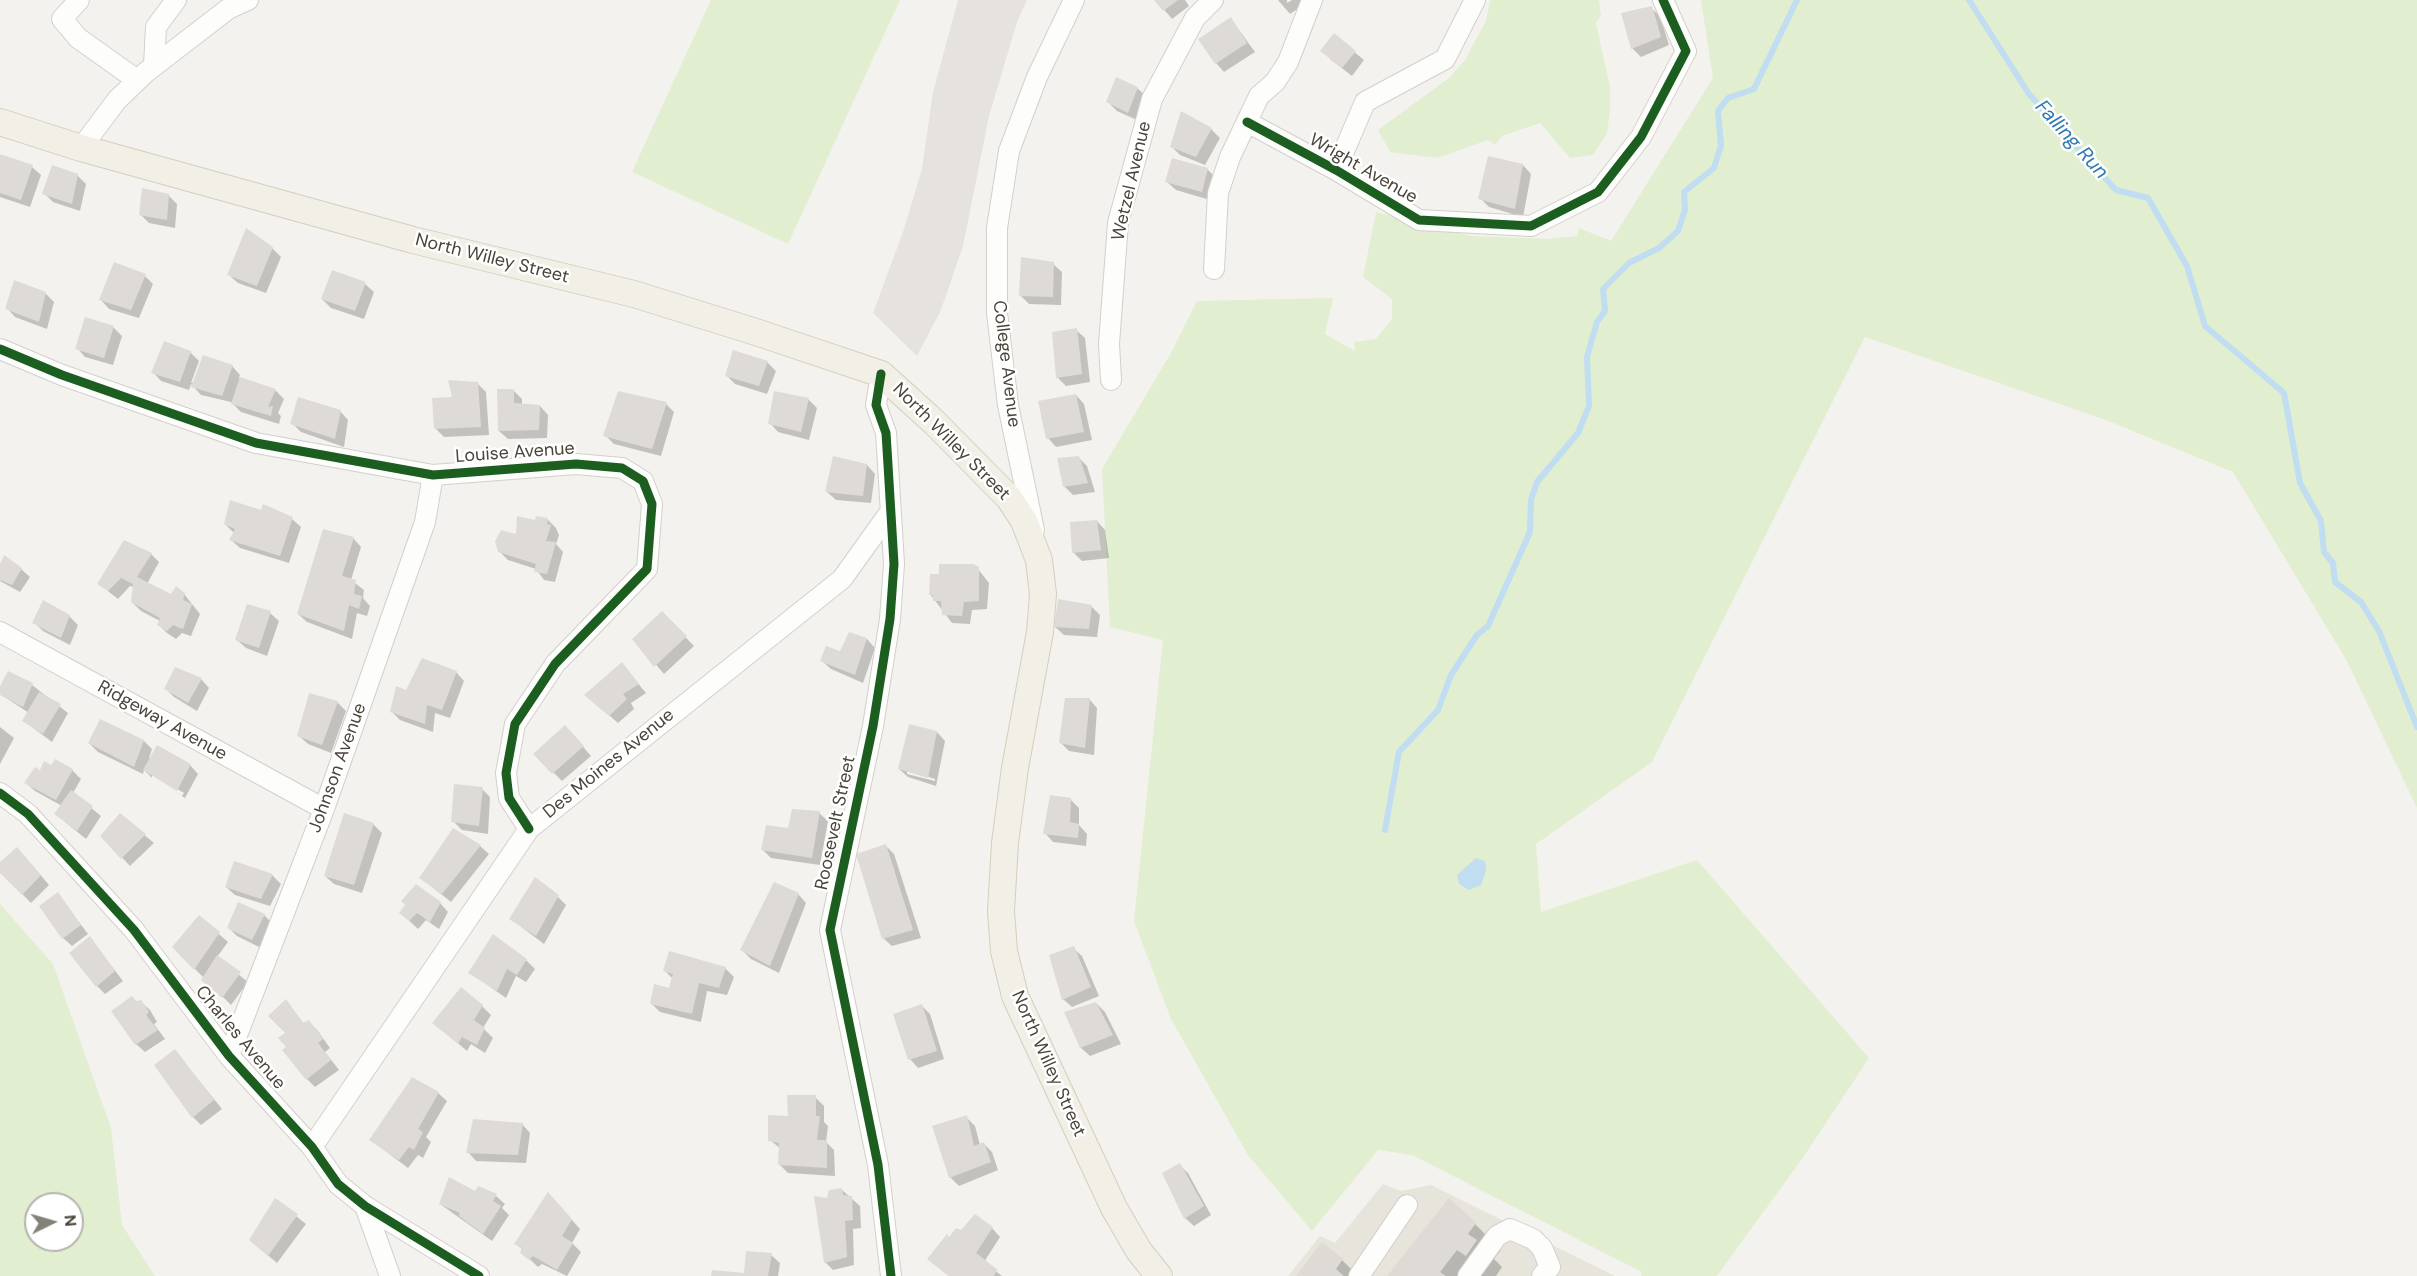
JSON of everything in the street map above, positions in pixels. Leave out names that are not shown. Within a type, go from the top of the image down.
[{"type":"main road","name":"North Willey Street","points":[[0,122],[81,148],[413,240],[634,294],[881,374],[934,422],[1009,498],[1024,521],[1039,560],[1043,594],[1040,632],[1015,768],[1005,843],[1001,911],[1004,951],[1016,996],[1114,1208],[1139,1251],[1159,1276]]},
{"type":"street","points":[[79,0],[62,19],[78,38],[137,80]]},
{"type":"street","points":[[154,65],[156,27],[176,0]]},
{"type":"street","points":[[81,148],[117,100],[137,80],[228,9],[248,0]]},
{"type":"street","name":"College Avenue","points":[[1039,560],[1008,405],[998,325],[997,228],[1009,151],[1037,77],[1074,0]]},
{"type":"street","name":"Wetzel Avenue","points":[[1111,380],[1109,344],[1118,223],[1139,144],[1152,99],[1195,18],[1213,0]]},
{"type":"street","points":[[1214,268],[1218,193],[1230,157],[1259,96],[1275,82],[1288,62],[1312,0]]},
{"type":"street","points":[[1336,170],[1365,102],[1445,59],[1475,0]]},
{"type":"street","name":"Wright Avenue","points":[[1247,122],[1336,170],[1419,220],[1531,226],[1598,192],[1641,137],[1658,108],[1686,51],[1663,0]]},
{"type":"street","name":"Louise Avenue","points":[[0,349],[62,375],[256,443],[433,475],[576,464],[622,468],[643,481],[652,504],[647,569],[555,663],[515,724],[506,773],[509,798],[529,829]]},
{"type":"street","name":"Roosevelt Street","points":[[881,374],[876,405],[886,434],[894,564],[890,619],[873,726],[830,930],[878,1165],[891,1276]]},
{"type":"street","name":"Johnson Avenue","points":[[229,1056],[324,809],[425,522],[433,475]]},
{"type":"street","name":"Des Moines Avenue","points":[[312,1147],[529,829],[842,579],[890,512]]},
{"type":"street","name":"Ridgeway Avenue","points":[[0,632],[324,809]]},
{"type":"street","name":"Charles Avenue","points":[[0,793],[28,814],[134,930],[229,1056],[312,1147],[338,1184],[365,1206],[479,1276]]},
{"type":"street","points":[[1359,1276],[1407,1205]]},
{"type":"street","points":[[365,1206],[390,1276]]},
{"type":"street","points":[[1468,1276],[1497,1236],[1510,1230],[1533,1239],[1542,1248],[1550,1266],[1542,1276]]},
{"type":"shaded area","points":[[958,0],[1027,0],[1017,22],[989,116],[963,246],[941,310],[917,356],[873,313],[903,232],[922,169],[933,92]]},
{"type":"shaded area","points":[[1383,1184],[1401,1191],[1431,1185],[1615,1276],[1288,1276],[1320,1236],[1335,1243]]},
{"type":"green space","points":[[711,0],[900,0],[788,244],[632,172]]},
{"type":"green space","points":[[1490,0],[1599,0],[1601,16],[1596,23],[1610,87],[1610,110],[1607,133],[1593,155],[1570,158],[1540,123],[1502,136],[1495,145],[1488,140],[1437,158],[1390,152],[1378,130],[1449,78],[1465,60],[1486,21]]},
{"type":"green space","points":[[1701,0],[2417,0],[2417,808],[2347,661],[2233,472],[2106,420],[1865,337],[1652,762],[1536,844],[1541,912],[1697,860],[1869,1058],[1804,1156],[1717,1276],[1641,1276],[1642,1272],[1412,1155],[1378,1150],[1312,1231],[1248,1155],[1171,1019],[1134,921],[1163,640],[1110,627],[1102,469],[1171,353],[1197,301],[1333,298],[1325,334],[1355,351],[1354,342],[1376,339],[1392,319],[1392,299],[1363,277],[1376,212],[1471,236],[1549,239],[1577,236],[1579,228],[1611,241],[1713,78]]},
{"type":"green space","points":[[0,904],[53,964],[111,1128],[122,1225],[155,1276],[0,1276]]},
{"type":"water","points":[[1476,858],[1485,861],[1486,871],[1481,885],[1469,890],[1459,884],[1457,875]]},
{"type":"building","points":[[1154,0],[1178,0],[1163,11]]},
{"type":"building","points":[[1652,6],[1661,37],[1631,49],[1621,13]]},
{"type":"building","points":[[1231,17],[1247,43],[1215,64],[1198,39]]},
{"type":"building","points":[[1334,33],[1356,51],[1342,68],[1320,51]]},
{"type":"building","points":[[1116,77],[1138,87],[1128,113],[1106,102]]},
{"type":"building","points":[[1181,111],[1212,128],[1196,157],[1170,147]]},
{"type":"building","points":[[0,154],[33,165],[21,200],[0,193]]},
{"type":"building","points":[[1488,156],[1523,164],[1515,209],[1478,199]]},
{"type":"building","points":[[1172,158],[1208,168],[1202,192],[1165,182]]},
{"type":"building","points":[[52,165],[78,174],[72,204],[42,194]]},
{"type":"building","points":[[142,188],[169,194],[167,220],[139,215]]},
{"type":"building","points":[[246,228],[273,247],[257,286],[227,275]]},
{"type":"building","points":[[1021,257],[1054,262],[1053,297],[1019,296]]},
{"type":"building","points":[[114,262],[146,274],[131,310],[99,300]]},
{"type":"building","points":[[332,270],[366,282],[355,311],[321,299]]},
{"type":"building","points":[[14,280],[46,292],[39,322],[5,309]]},
{"type":"building","points":[[85,317],[114,326],[104,358],[75,349]]},
{"type":"building","points":[[1077,328],[1082,374],[1056,378],[1052,332]]},
{"type":"building","points":[[164,341],[191,351],[180,382],[151,373]]},
{"type":"building","points":[[733,350],[768,361],[759,386],[725,376]]},
{"type":"building","points":[[203,355],[233,365],[222,396],[191,387]]},
{"type":"building","points":[[240,377],[276,389],[268,407],[273,406],[271,416],[231,404]]},
{"type":"building","points":[[448,380],[478,382],[481,427],[434,429],[432,398],[452,397]]},
{"type":"building","points":[[497,389],[514,389],[514,403],[540,405],[539,430],[498,431]]},
{"type":"building","points":[[618,391],[667,402],[652,449],[603,436]]},
{"type":"building","points":[[774,391],[809,398],[801,432],[768,424]]},
{"type":"building","points":[[1076,394],[1084,432],[1046,439],[1038,401]]},
{"type":"building","points":[[298,397],[341,410],[335,439],[290,424]]},
{"type":"building","points":[[833,456],[867,464],[863,496],[825,492]]},
{"type":"building","points":[[1079,456],[1088,483],[1063,487],[1057,458]]},
{"type":"building","points":[[230,500],[261,510],[263,504],[293,517],[280,556],[229,540],[235,529],[224,524]]},
{"type":"building","points":[[517,516],[535,520],[536,516],[548,518],[547,524],[551,525],[546,541],[556,542],[547,574],[534,572],[536,564],[498,552],[495,541],[501,530],[516,534]]},
{"type":"building","points":[[1097,520],[1101,550],[1072,553],[1070,522]]},
{"type":"building","points":[[323,529],[354,537],[342,576],[356,580],[354,594],[362,596],[359,609],[349,605],[344,631],[297,614]]},
{"type":"building","points":[[124,540],[152,553],[137,577],[171,594],[176,586],[185,593],[183,600],[192,604],[183,629],[173,625],[167,631],[157,625],[160,618],[131,602],[133,584],[121,578],[108,591],[97,584]]},
{"type":"building","points":[[4,555],[22,568],[12,585],[0,580],[0,564]]},
{"type":"building","points":[[939,564],[973,564],[979,567],[979,601],[964,602],[962,616],[942,615],[941,601],[933,601],[933,595],[929,595],[930,574],[939,574]]},
{"type":"building","points":[[1058,599],[1092,605],[1089,629],[1054,627]]},
{"type":"building","points":[[43,600],[70,615],[61,638],[32,623]]},
{"type":"building","points":[[247,604],[271,611],[259,648],[235,640]]},
{"type":"building","points":[[662,611],[687,636],[654,667],[632,639]]},
{"type":"building","points":[[849,632],[867,638],[855,675],[820,661],[826,646],[840,651]]},
{"type":"building","points":[[422,658],[457,671],[442,710],[427,705],[425,724],[390,712],[396,686],[406,690]]},
{"type":"building","points":[[622,662],[639,684],[623,694],[627,699],[609,716],[584,695]]},
{"type":"building","points":[[175,667],[202,678],[188,703],[164,689]]},
{"type":"building","points":[[8,671],[33,683],[23,707],[0,695],[0,686]]},
{"type":"building","points":[[39,692],[61,704],[43,734],[22,721]]},
{"type":"building","points":[[309,693],[338,701],[322,745],[297,736]]},
{"type":"building","points":[[1065,698],[1090,698],[1085,748],[1059,743]]},
{"type":"building","points":[[100,719],[144,740],[134,767],[88,743]]},
{"type":"building","points":[[909,724],[937,731],[928,778],[898,769]]},
{"type":"building","points":[[565,725],[584,746],[552,774],[533,754]]},
{"type":"building","points":[[157,745],[191,764],[177,791],[143,770]]},
{"type":"building","points":[[55,759],[73,769],[56,800],[24,783],[35,767],[40,770],[44,761],[51,765]]},
{"type":"building","points":[[454,784],[483,787],[479,826],[451,822]]},
{"type":"building","points":[[71,790],[93,806],[77,831],[54,814]]},
{"type":"building","points":[[1050,795],[1071,798],[1070,822],[1079,824],[1078,838],[1043,834]]},
{"type":"building","points":[[792,809],[820,811],[812,858],[761,850],[766,825],[788,828]]},
{"type":"building","points":[[120,813],[146,834],[121,859],[100,836]]},
{"type":"building","points":[[344,813],[374,823],[354,885],[324,876]]},
{"type":"building","points":[[453,828],[481,845],[442,894],[419,878]]},
{"type":"building","points":[[886,844],[913,930],[882,939],[856,854]]},
{"type":"building","points":[[17,847],[41,875],[22,895],[0,873],[0,862]]},
{"type":"building","points":[[234,861],[273,874],[261,899],[225,887]]},
{"type":"building","points":[[535,877],[559,895],[536,936],[509,919]]},
{"type":"building","points":[[774,882],[799,893],[770,966],[740,950]]},
{"type":"building","points":[[416,884],[441,902],[430,922],[417,913],[409,921],[399,913],[405,905],[401,901]]},
{"type":"building","points":[[58,892],[81,925],[62,939],[39,906]]},
{"type":"building","points":[[238,902],[265,914],[252,940],[227,928]]},
{"type":"building","points":[[199,915],[220,932],[194,970],[172,947]]},
{"type":"building","points":[[493,934],[527,959],[517,975],[507,969],[497,991],[468,973]]},
{"type":"building","points":[[90,936],[115,971],[96,987],[69,953]]},
{"type":"building","points":[[1074,946],[1091,987],[1062,1000],[1049,955]]},
{"type":"building","points":[[669,951],[726,967],[719,988],[699,983],[692,1014],[650,1004],[654,984],[669,988],[673,974],[663,971]]},
{"type":"building","points":[[217,955],[241,972],[222,998],[201,980]]},
{"type":"building","points":[[461,987],[483,1005],[474,1020],[485,1028],[477,1045],[462,1037],[458,1044],[432,1023]]},
{"type":"building","points":[[132,996],[136,1001],[141,1000],[149,1012],[146,1015],[158,1030],[135,1045],[111,1011]]},
{"type":"building","points":[[286,999],[303,1023],[309,1020],[323,1039],[318,1043],[331,1060],[306,1080],[282,1050],[286,1047],[278,1038],[285,1033],[268,1016]]},
{"type":"building","points":[[1096,1002],[1113,1035],[1080,1048],[1064,1012]]},
{"type":"building","points":[[922,1004],[937,1051],[908,1060],[893,1014]]},
{"type":"building","points":[[175,1049],[214,1100],[192,1118],[154,1065]]},
{"type":"building","points":[[412,1077],[439,1092],[418,1129],[423,1132],[414,1150],[409,1147],[399,1160],[369,1140]]},
{"type":"building","points":[[787,1095],[816,1095],[816,1116],[820,1116],[817,1140],[827,1140],[827,1168],[778,1165],[779,1143],[768,1141],[768,1115],[788,1116]]},
{"type":"building","points":[[967,1115],[974,1146],[984,1142],[991,1162],[949,1178],[932,1126]]},
{"type":"building","points":[[473,1119],[523,1123],[518,1155],[466,1153]]},
{"type":"building","points":[[1180,1163],[1204,1206],[1184,1219],[1162,1173]]},
{"type":"building","points":[[449,1177],[475,1191],[478,1186],[497,1194],[493,1201],[501,1206],[483,1234],[459,1216],[460,1213],[439,1204]]},
{"type":"building","points":[[842,1188],[843,1195],[852,1196],[853,1220],[845,1221],[847,1257],[824,1263],[814,1196],[827,1198],[829,1190]]},
{"type":"building","points":[[548,1192],[572,1219],[562,1236],[573,1243],[557,1270],[533,1256],[529,1260],[520,1253],[522,1248],[514,1244]]},
{"type":"building","points":[[275,1198],[298,1214],[268,1256],[249,1240]]},
{"type":"building","points":[[1449,1198],[1476,1223],[1468,1234],[1477,1240],[1466,1256],[1457,1250],[1440,1272],[1446,1276],[1387,1276]]},
{"type":"building","points":[[975,1214],[993,1227],[976,1253],[998,1270],[993,1276],[948,1276],[927,1259],[947,1234],[949,1237],[956,1228],[961,1230]]},
{"type":"building","points":[[1322,1242],[1343,1259],[1336,1269],[1344,1276],[1296,1276]]},
{"type":"building","points":[[746,1251],[772,1253],[768,1276],[711,1276],[712,1270],[744,1273]]},
{"type":"waterway","points":[[1385,830],[1399,752],[1438,710],[1451,675],[1477,635],[1488,626],[1530,532],[1531,500],[1537,482],[1578,433],[1589,406],[1587,357],[1597,322],[1605,311],[1603,289],[1629,263],[1659,248],[1678,231],[1685,210],[1684,192],[1714,168],[1721,145],[1718,111],[1728,98],[1754,89],[1797,0]]},
{"type":"waterway","name":"Falling Run","points":[[1969,0],[2029,94],[2116,190],[2148,198],[2187,266],[2205,326],[2284,393],[2300,483],[2321,521],[2324,552],[2333,563],[2335,582],[2361,602],[2379,631],[2417,727]]},
{"type":"cycle path","points":[[1247,122],[1336,170],[1419,220],[1531,226],[1598,192],[1641,137],[1686,51],[1663,0]]},
{"type":"cycle path","points":[[0,349],[62,375],[256,443],[433,475],[576,464],[622,468],[643,481],[652,504],[647,569],[555,664],[515,724],[506,773],[509,798],[529,829]]},
{"type":"cycle path","points":[[881,374],[876,405],[886,433],[894,564],[890,619],[873,726],[830,930],[878,1165],[891,1276]]},
{"type":"cycle path","points":[[0,793],[28,814],[134,930],[229,1056],[312,1147],[338,1184],[365,1206],[479,1276]]}]
